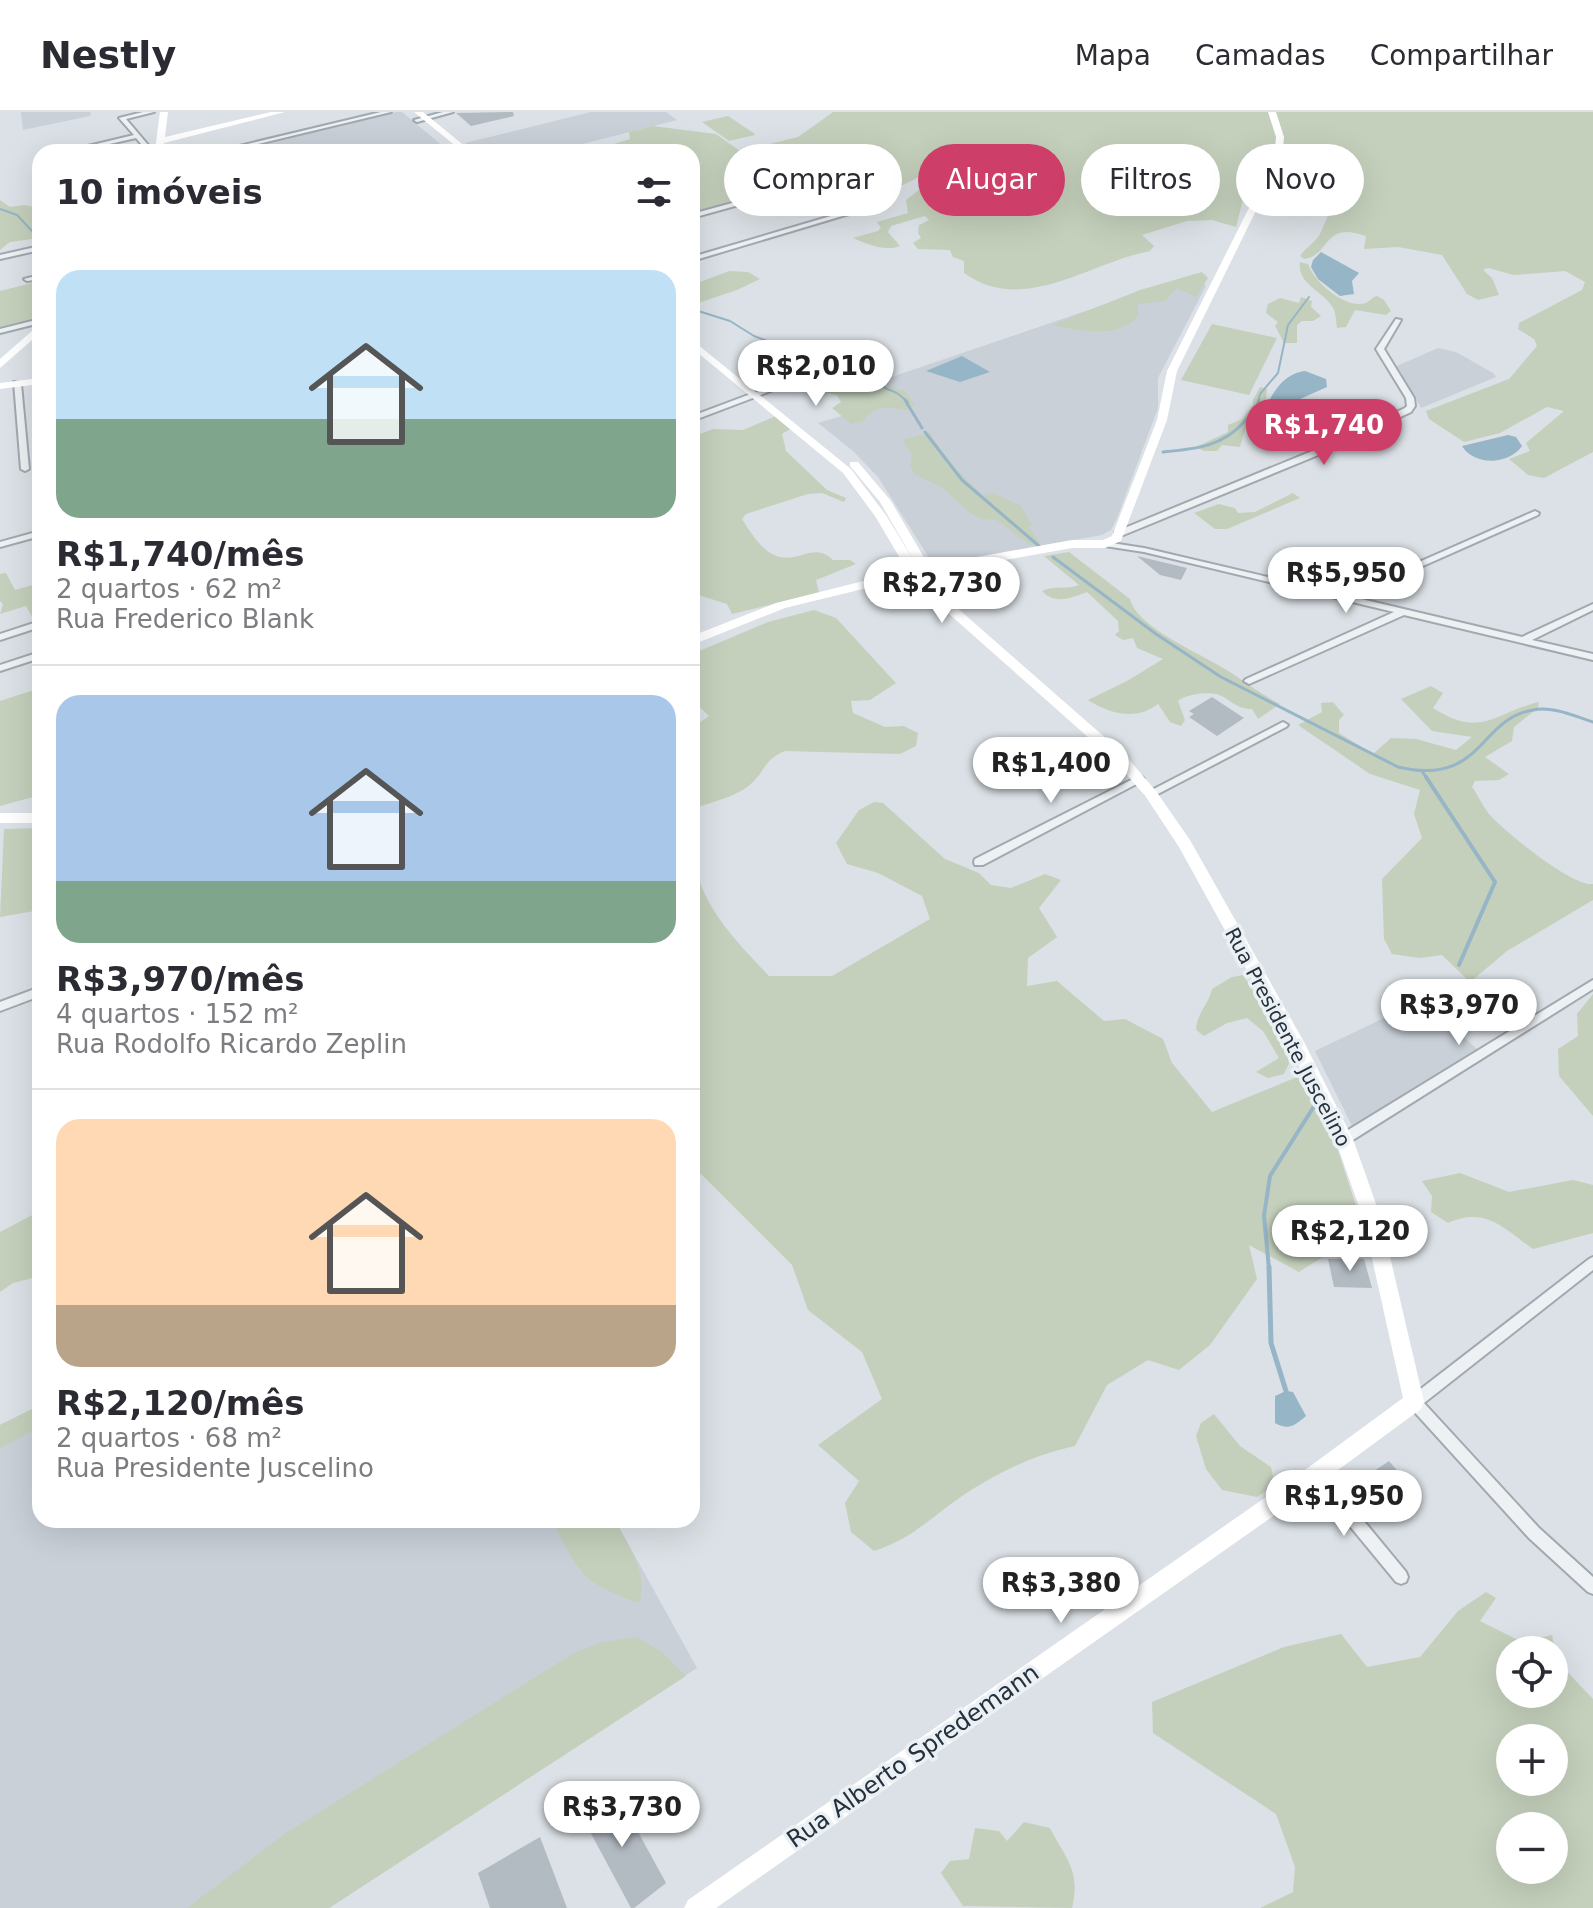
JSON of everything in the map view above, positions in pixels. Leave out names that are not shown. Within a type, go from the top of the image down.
[{"type":"street","points":[[144,144],[122,118],[151,112]]},
{"type":"street","points":[[164,112],[160,142],[177,135],[281,112]]},
{"type":"street","points":[[251,144],[388,112]]},
{"type":"street","points":[[407,112],[423,119],[451,144]]},
{"type":"street","points":[[423,119],[450,112]]},
{"type":"street","points":[[1100,544],[1115,540],[1118,534],[1162,420],[1172,371],[1278,158],[1280,137],[1272,112]]},
{"type":"street","points":[[102,144],[138,136]]},
{"type":"street","points":[[700,214],[793,189],[837,217]]},
{"type":"street","points":[[700,257],[840,216]]},
{"type":"street","points":[[0,257],[32,250]]},
{"type":"street","points":[[27,279],[32,278]]},
{"type":"street","points":[[1118,534],[1342,442],[1408,410],[1410,398],[1380,349],[1398,320]]},
{"type":"street","points":[[0,331],[32,323]]},
{"type":"street","points":[[0,365],[32,335]]},
{"type":"street","name":"Rua Presidente Juscelino","points":[[700,343],[836,452],[865,492],[910,567],[920,573],[943,602],[1100,739],[1151,794],[1185,844],[1298,1047],[1344,1139],[1372,1218],[1414,1402],[1534,1533],[1593,1587]]},
{"type":"street","points":[[0,386],[32,382]]},
{"type":"street","points":[[17,384],[25,469]]},
{"type":"street","points":[[700,416],[762,393]]},
{"type":"street","points":[[1344,598],[1535,513]]},
{"type":"street","points":[[0,545],[32,537]]},
{"type":"street","points":[[700,637],[745,616],[778,606],[920,573],[1072,544],[1100,544],[1144,550],[1593,657]]},
{"type":"street","points":[[1524,640],[1593,607]]},
{"type":"street","points":[[1249,681],[1403,612]]},
{"type":"street","points":[[0,637],[32,627]]},
{"type":"street","points":[[0,668],[32,658]]},
{"type":"street","points":[[1151,794],[1283,725]]},
{"type":"street","points":[[979,862],[1139,779]]},
{"type":"street","points":[[0,818],[32,818]]},
{"type":"street","points":[[1344,1139],[1593,984]]},
{"type":"street","points":[[0,1007],[32,994]]},
{"type":"street","name":"Rua Alberto Spredemann","points":[[696,1908],[1316,1474],[1593,1263]]},
{"type":"street","points":[[1316,1474],[1401,1577]]},
{"type":"shaded area","points":[[21,112],[91,112],[90,116],[23,130]]},
{"type":"shaded area","points":[[402,112],[440,144],[258,144]]},
{"type":"shaded area","points":[[591,112],[666,112],[677,120],[582,144],[465,143]]},
{"type":"shaded area","points":[[1194,274],[1206,286],[1158,378],[1158,408],[1117,518],[1111,530],[1102,535],[933,564],[878,477],[853,451],[818,423],[907,397],[877,382]]},
{"type":"shaded area","points":[[1438,348],[1456,352],[1496,377],[1421,408],[1397,366]]},
{"type":"shaded area","points":[[1315,410],[1351,432],[1320,445],[1283,422]]},
{"type":"shaded area","points":[[1422,1000],[1477,1049],[1352,1126],[1315,1051]]},
{"type":"shaded area","points":[[32,1409],[32,1528],[619,1528],[697,1668],[329,1908],[0,1908],[0,1425]]},
{"type":"green space","points":[[833,112],[1593,112],[1593,452],[1544,478],[1528,475],[1509,459],[1530,451],[1526,443],[1564,411],[1547,407],[1500,433],[1464,442],[1429,419],[1426,411],[1509,379],[1537,346],[1534,339],[1518,329],[1519,323],[1582,290],[1585,282],[1565,271],[1514,275],[1488,268],[1483,270],[1492,278],[1499,295],[1478,300],[1467,294],[1442,255],[1398,247],[1364,249],[1366,236],[1352,232],[1334,235],[1313,256],[1304,259],[1300,256],[1318,237],[1327,216],[1364,216],[1364,144],[1236,144],[1236,216],[1239,216],[1236,227],[1212,220],[1187,221],[1142,235],[1154,246],[1150,251],[1057,282],[1010,289],[987,285],[964,273],[964,261],[953,257],[950,250],[918,249],[913,243],[921,238],[919,225],[929,220],[925,216],[1065,216],[1065,144],[918,144],[918,178],[902,186],[902,144],[769,144],[798,137]]},
{"type":"green space","points":[[728,116],[755,135],[729,141],[702,122]]},
{"type":"green space","points":[[653,126],[716,134],[730,144],[724,144],[724,202],[700,209],[700,144],[614,144],[630,139],[629,132]]},
{"type":"green space","points":[[918,191],[918,216],[925,216],[891,226],[888,232],[900,246],[882,248],[853,238],[878,231],[881,228],[877,222],[908,213],[906,200]]},
{"type":"green space","points":[[0,200],[10,207],[32,207],[32,239],[10,242],[0,250]]},
{"type":"green space","points":[[1300,262],[1308,264],[1317,279],[1340,298],[1358,304],[1377,296],[1391,311],[1386,315],[1355,310],[1346,327],[1337,328],[1333,308],[1307,282],[1300,270]]},
{"type":"green space","points":[[729,271],[748,272],[760,279],[700,302],[700,282]]},
{"type":"green space","points":[[1202,272],[1208,278],[1196,297],[1177,288],[1165,301],[1138,304],[1138,316],[1120,328],[1098,331],[1052,325],[1140,290]]},
{"type":"green space","points":[[32,283],[32,319],[0,329],[0,291]]},
{"type":"green space","points":[[1301,297],[1312,301],[1311,307],[1321,316],[1297,325],[1297,343],[1284,343],[1275,326],[1278,322],[1266,313],[1268,304],[1280,298],[1299,303]]},
{"type":"green space","points":[[1212,324],[1277,338],[1249,395],[1181,380]]},
{"type":"green space","points":[[827,360],[842,361],[848,369],[906,392],[915,406],[905,410],[877,410],[863,421],[851,424],[832,408],[841,402],[837,395],[820,391],[820,386],[829,381],[809,375],[804,370]]},
{"type":"green space","points":[[1260,387],[1267,389],[1265,407],[1271,414],[1246,426],[1240,447],[1222,445],[1217,451],[1204,451],[1196,447],[1228,432],[1228,425],[1242,419],[1253,405]]},
{"type":"green space","points":[[776,416],[792,428],[782,434],[786,451],[827,490],[846,498],[844,502],[822,493],[808,494],[746,514],[742,519],[759,543],[767,551],[781,557],[818,552],[833,560],[850,560],[856,564],[816,580],[819,593],[732,614],[727,604],[700,596],[700,434],[713,429],[743,430]]},
{"type":"green space","points":[[930,433],[946,458],[982,495],[992,493],[1020,505],[1040,543],[1030,545],[997,520],[981,519],[970,513],[943,488],[914,474],[910,466],[912,453],[904,439]]},
{"type":"green space","points":[[1293,493],[1300,498],[1227,529],[1215,529],[1194,513],[1219,504],[1235,508],[1238,513],[1255,512]]},
{"type":"green space","points":[[1069,552],[1130,599],[1135,610],[1159,631],[1280,704],[1258,719],[1252,709],[1216,694],[1191,695],[1178,701],[1185,720],[1181,726],[1170,722],[1158,704],[1141,713],[1123,714],[1088,700],[1163,659],[1137,648],[1133,638],[1123,640],[1115,635],[1119,631],[1118,621],[1087,592],[1058,599],[1042,591],[1079,585],[1044,556]]},
{"type":"green space","points":[[6,573],[15,590],[32,585],[32,617],[26,606],[0,614],[3,604],[0,601],[0,574]]},
{"type":"green space","points":[[814,610],[836,618],[896,683],[870,700],[851,701],[853,713],[885,727],[904,726],[918,733],[916,746],[900,754],[785,751],[769,761],[747,787],[700,806],[700,722],[709,716],[700,708],[700,651],[768,622]]},
{"type":"green space","points":[[1431,686],[1443,693],[1433,708],[1464,722],[1487,721],[1539,702],[1538,708],[1514,727],[1512,741],[1485,757],[1509,774],[1499,780],[1475,781],[1472,787],[1489,814],[1509,833],[1555,868],[1583,883],[1593,884],[1593,900],[1507,951],[1470,982],[1442,955],[1420,958],[1392,954],[1384,939],[1382,879],[1422,838],[1414,814],[1420,790],[1370,774],[1298,725],[1322,712],[1321,703],[1333,702],[1344,715],[1339,720],[1339,733],[1373,754],[1391,738],[1416,739],[1456,750],[1472,737],[1432,731],[1401,699]]},
{"type":"green space","points":[[32,691],[32,797],[0,806],[0,701]]},
{"type":"green space","points":[[874,802],[883,803],[945,859],[979,873],[991,885],[1011,888],[1045,874],[1061,880],[1039,908],[1057,937],[1028,958],[1027,986],[1057,981],[1104,1021],[1125,1019],[1163,1039],[1172,1063],[1212,1112],[1302,1075],[1335,1141],[1364,1231],[1299,1272],[1249,1245],[1257,1279],[1210,1345],[1179,1370],[1148,1360],[1107,1385],[1075,1446],[1033,1459],[993,1477],[913,1532],[874,1551],[851,1532],[845,1503],[859,1481],[818,1445],[882,1399],[862,1352],[808,1310],[792,1265],[700,1173],[700,882],[727,929],[769,976],[832,976],[930,919],[922,896],[878,873],[847,864],[836,843],[859,810]]},
{"type":"green space","points":[[32,828],[32,911],[0,917],[4,829]]},
{"type":"green space","points":[[1243,975],[1293,1055],[1284,1074],[1268,1078],[1256,1072],[1279,1058],[1263,1031],[1247,1018],[1227,1023],[1204,1036],[1196,1030],[1198,1018],[1212,989],[1232,977]]},
{"type":"green space","points":[[1593,994],[1593,1116],[1559,1076],[1558,1049],[1578,1036],[1577,1014]]},
{"type":"green space","points":[[1460,1173],[1509,1192],[1573,1180],[1593,1185],[1593,1233],[1533,1249],[1503,1227],[1484,1218],[1461,1218],[1448,1223],[1431,1212],[1432,1196],[1422,1181]]},
{"type":"green space","points":[[32,1215],[32,1278],[13,1283],[0,1292],[0,1232]]},
{"type":"green space","points":[[32,1409],[32,1431],[0,1448],[0,1425]]},
{"type":"green space","points":[[1214,1414],[1240,1446],[1271,1467],[1275,1485],[1257,1497],[1222,1490],[1206,1469],[1196,1436],[1201,1423]]},
{"type":"green space","points":[[556,1528],[619,1528],[639,1571],[639,1603],[604,1589],[593,1581],[584,1574]]},
{"type":"green space","points":[[1486,1592],[1496,1598],[1480,1621],[1510,1636],[1496,1636],[1496,1708],[1568,1708],[1568,1673],[1593,1699],[1593,1908],[1260,1908],[1293,1892],[1295,1867],[1276,1814],[1153,1733],[1152,1702],[1284,1647],[1341,1634],[1367,1667],[1420,1657],[1458,1611]]},
{"type":"green space","points":[[637,1637],[662,1652],[686,1676],[329,1908],[187,1908],[286,1833],[574,1653],[603,1642]]},
{"type":"green space","points":[[1024,1822],[1050,1828],[1073,1875],[1072,1908],[963,1906],[941,1873],[950,1861],[969,1859],[975,1828],[999,1831],[1007,1841]]},
{"type":"water","points":[[1321,252],[1359,273],[1352,281],[1354,294],[1340,296],[1318,279],[1311,267]]},
{"type":"water","points":[[962,356],[990,372],[960,382],[926,371]]},
{"type":"water","points":[[1305,371],[1326,379],[1327,387],[1282,407],[1273,408],[1268,403],[1283,382]]},
{"type":"water","points":[[1508,435],[1516,437],[1522,446],[1500,460],[1483,460],[1467,453],[1462,446]]},
{"type":"water","points":[[1286,1391],[1293,1392],[1306,1416],[1288,1427],[1275,1423],[1275,1396]]},
{"type":"building","points":[[513,112],[514,116],[471,126],[456,113]]},
{"type":"building","points":[[1137,556],[1187,568],[1181,580],[1160,575]]},
{"type":"building","points":[[1212,697],[1244,718],[1217,736],[1189,717],[1194,714],[1189,711]]},
{"type":"building","points":[[1328,1259],[1364,1259],[1372,1288],[1334,1287]]},
{"type":"building","points":[[1389,1461],[1407,1482],[1368,1510],[1349,1488]]},
{"type":"building","points":[[592,1792],[597,1801],[601,1797],[607,1809],[618,1800],[625,1808],[666,1883],[634,1908],[631,1908],[580,1813],[584,1810],[579,1801]]},
{"type":"building","points":[[540,1837],[567,1908],[490,1908],[478,1873]]},
{"type":"waterway","points":[[0,209],[17,215],[32,231]]},
{"type":"waterway","points":[[1258,402],[1260,394],[1278,373],[1288,325],[1309,297]]},
{"type":"waterway","points":[[700,312],[730,321],[754,336],[815,359]]},
{"type":"waterway","points":[[821,361],[897,393],[908,402]]},
{"type":"waterway","points":[[905,400],[922,428]]},
{"type":"waterway","points":[[1163,452],[1197,448],[1218,441],[1236,430],[1252,414],[1259,400]]},
{"type":"waterway","points":[[925,432],[962,480],[1039,546]]},
{"type":"waterway","points":[[1053,557],[1156,634],[1221,677],[1398,767],[1426,771],[1447,768],[1464,760],[1515,716],[1533,710],[1556,710],[1593,722]]},
{"type":"waterway","points":[[1422,771],[1427,779]]},
{"type":"waterway","points":[[1426,777],[1495,882],[1459,965]]},
{"type":"waterway","points":[[1269,1269],[1264,1216],[1270,1176],[1318,1100]]},
{"type":"waterway","points":[[1269,1267],[1271,1343],[1286,1391]]}]
